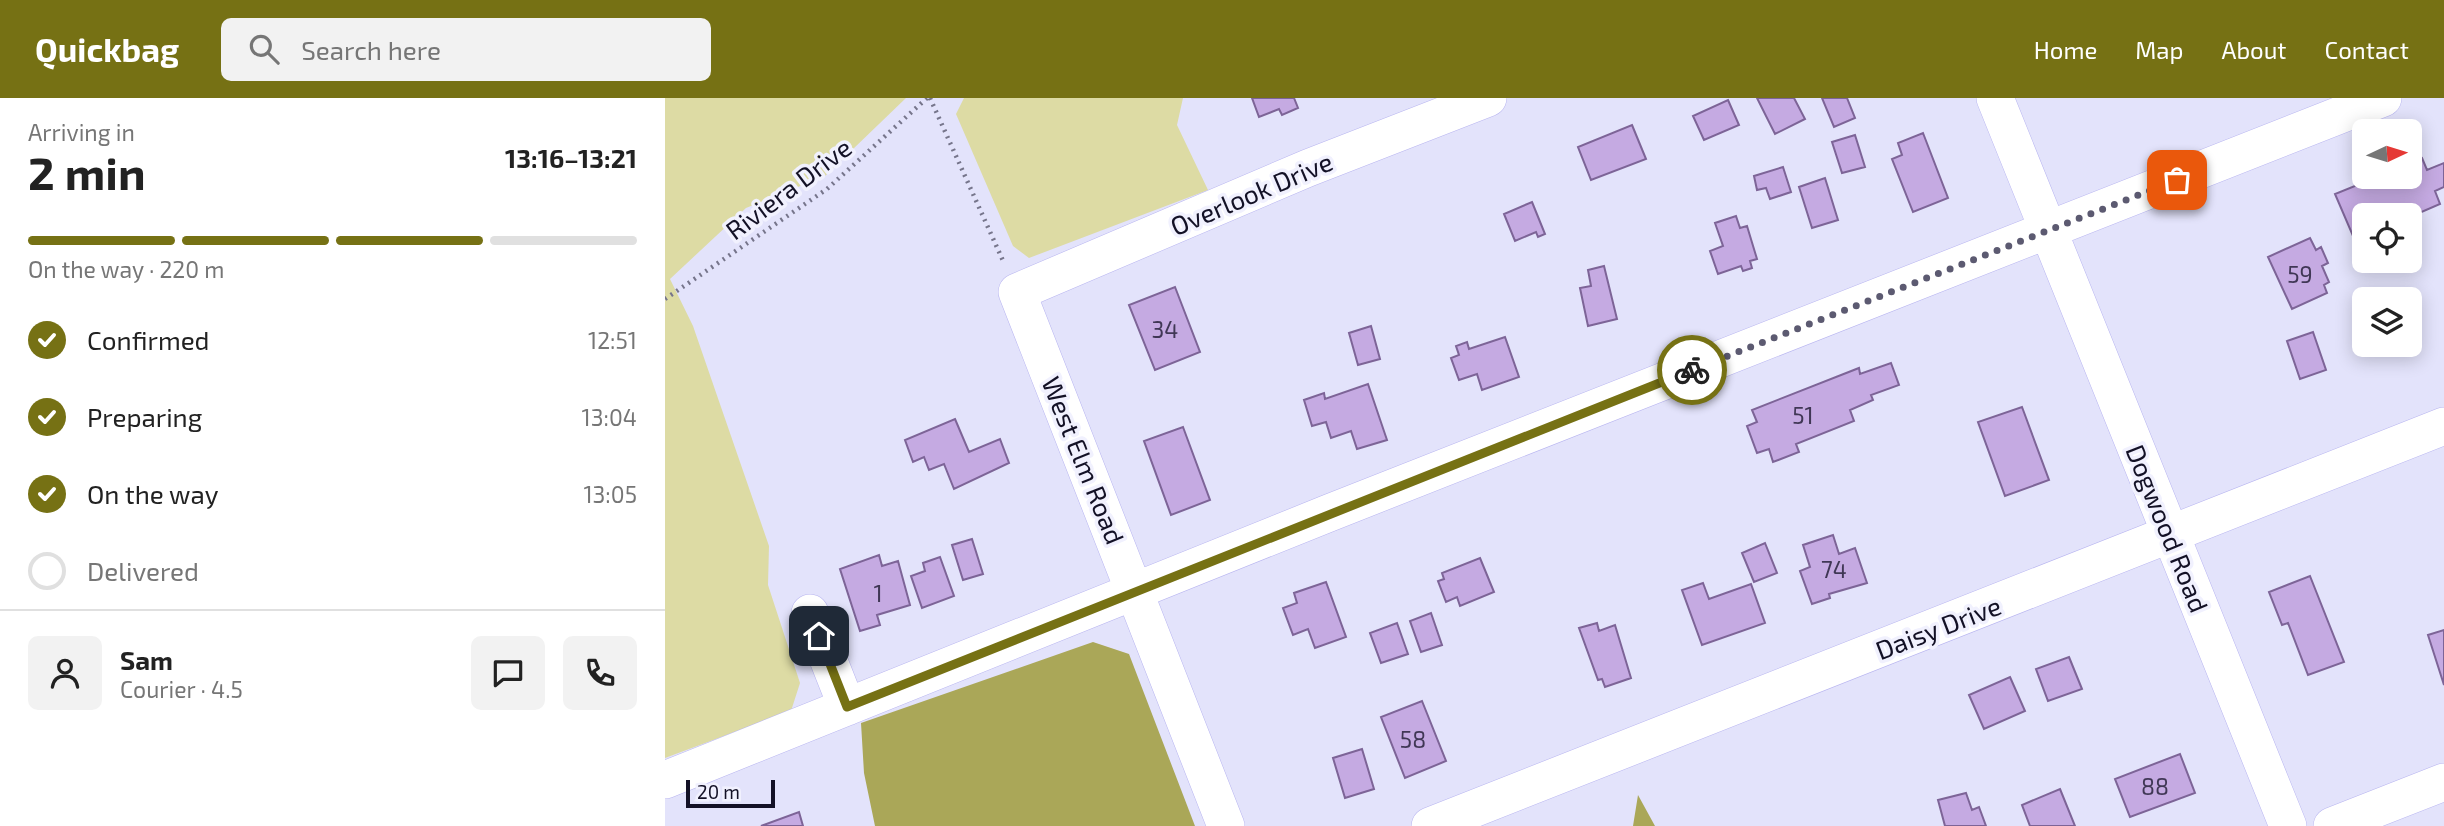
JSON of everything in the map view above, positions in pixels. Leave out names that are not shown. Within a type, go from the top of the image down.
[{"type":"street","name":"Overlook Drive","points":[[1017,292],[1308,168],[1488,98]]},
{"type":"street","name":"Dogwood Road","points":[[1995,98],[2288,826]]},
{"type":"street","points":[[665,780],[1137,593],[1342,508],[2383,98]]},
{"type":"street","name":"West Elm Road","points":[[1017,292],[1226,826]]},
{"type":"street","name":"Daisy Drive","points":[[1430,826],[2172,536],[2444,426]]},
{"type":"street","points":[[810,613],[847,707]]},
{"type":"street","points":[[2332,826],[2444,782]]},
{"type":"path","points":[[929,98],[1017,292]]},
{"type":"path","name":"Riviera Drive","points":[[665,299],[827,190],[929,98]]},
{"type":"shaded area","points":[[665,98],[906,98],[825,176],[746,208],[670,279],[693,326],[769,546],[768,585],[800,683],[791,711],[665,758]]},
{"type":"shaded area","points":[[964,98],[1183,98],[1177,125],[1208,190],[1029,258],[1013,246],[956,114]]},
{"type":"shaded area","points":[[1093,642],[1129,654],[1195,826],[875,826],[864,773],[861,723]]},
{"type":"shaded area","points":[[1638,795],[1655,826],[1633,826]]},
{"type":"building","points":[[1252,98],[1294,98],[1298,108],[1282,115],[1279,109],[1259,117]]},
{"type":"building","points":[[1757,98],[1794,98],[1805,119],[1775,134]]},
{"type":"building","points":[[1822,98],[1847,98],[1855,118],[1834,127]]},
{"type":"building","points":[[1728,100],[1739,125],[1704,140],[1693,116]]},
{"type":"building","points":[[1632,125],[1646,159],[1591,180],[1578,147]]},
{"type":"building","points":[[1923,133],[1948,198],[1913,212],[1892,159],[1902,155],[1898,143]]},
{"type":"building","points":[[1855,135],[1865,167],[1842,173],[1832,142]]},
{"type":"building","points":[[2422,158],[2427,170],[2444,163],[2444,187],[2435,191],[2440,204],[2422,212],[2422,203],[2352,203],[2352,234],[2335,194],[2352,187],[2422,189]]},
{"type":"building","points":[[1783,167],[1791,192],[1770,199],[1766,188],[1757,190],[1754,176]]},
{"type":"building","points":[[1825,178],[1838,220],[1812,228],[1799,187]]},
{"type":"building","points":[[1532,202],[1545,234],[1538,237],[1536,232],[1515,241],[1504,214]]},
{"type":"building","points":[[1736,216],[1740,228],[1747,226],[1757,259],[1750,261],[1752,268],[1743,271],[1741,266],[1718,274],[1710,251],[1723,246],[1715,223]]},
{"type":"building","points":[[2310,238],[2316,250],[2321,247],[2328,263],[2322,266],[2329,282],[2324,285],[2327,293],[2292,309],[2268,257]]},
{"type":"building","points":[[1604,266],[1617,319],[1588,326],[1580,288],[1591,286],[1588,270]]},
{"type":"building","points":[[1175,287],[1200,352],[1155,370],[1129,305]]},
{"type":"building","points":[[1371,326],[1380,359],[1358,365],[1349,333]]},
{"type":"building","points":[[2313,332],[2326,370],[2300,379],[2287,341]]},
{"type":"building","points":[[1505,337],[1519,377],[1482,390],[1477,374],[1459,380],[1451,358],[1459,355],[1456,346],[1467,342],[1469,349]]},
{"type":"building","points":[[1891,363],[1899,385],[1871,395],[1873,400],[1850,410],[1854,421],[1796,444],[1799,452],[1773,462],[1769,449],[1757,453],[1747,426],[1757,422],[1752,410],[1859,368],[1860,374]]},
{"type":"building","points":[[1368,384],[1387,440],[1357,449],[1351,431],[1331,438],[1326,422],[1312,426],[1304,400],[1324,393],[1325,399]]},
{"type":"building","points":[[2022,407],[2049,480],[2005,496],[1978,422]]},
{"type":"building","points":[[955,419],[969,452],[1000,439],[1009,463],[954,489],[944,464],[929,470],[924,457],[913,462],[905,440]]},
{"type":"building","points":[[1183,427],[1210,500],[1171,515],[1144,441]]},
{"type":"building","points":[[1833,535],[1839,554],[1855,548],[1867,583],[1829,594],[1830,598],[1812,604],[1800,571],[1810,567],[1803,545]]},
{"type":"building","points":[[972,539],[983,574],[963,580],[952,545]]},
{"type":"building","points":[[1765,543],[1777,573],[1754,582],[1742,553]]},
{"type":"building","points":[[879,555],[882,566],[898,561],[910,605],[877,615],[880,625],[860,631],[840,569]]},
{"type":"building","points":[[940,557],[954,596],[922,608],[911,576],[925,571],[923,563]]},
{"type":"building","points":[[1480,558],[1494,592],[1460,606],[1457,597],[1446,602],[1438,581],[1444,579],[1442,573]]},
{"type":"building","points":[[2310,576],[2344,662],[2308,675],[2288,623],[2282,625],[2269,592]]},
{"type":"building","points":[[1326,582],[1346,637],[1315,648],[1308,629],[1293,635],[1283,608],[1297,603],[1294,593]]},
{"type":"building","points":[[1703,583],[1709,599],[1751,584],[1765,623],[1702,645],[1682,590]]},
{"type":"building","points":[[1431,613],[1442,645],[1421,652],[1410,621]]},
{"type":"building","points":[[1397,623],[1408,654],[1381,663],[1370,633]]},
{"type":"building","points":[[1597,623],[1599,631],[1615,625],[1631,678],[1605,687],[1602,679],[1598,680],[1579,628]]},
{"type":"building","points":[[2444,630],[2444,685],[2428,635]]},
{"type":"building","points":[[2069,657],[2082,689],[2048,701],[2036,669]]},
{"type":"building","points":[[2010,677],[2025,711],[1984,729],[1969,695]]},
{"type":"building","points":[[1422,701],[1446,761],[1405,778],[1381,717]]},
{"type":"building","points":[[1362,749],[1374,789],[1345,798],[1333,758]]},
{"type":"building","points":[[2180,754],[2195,793],[2130,817],[2115,779]]},
{"type":"building","points":[[2060,789],[2075,826],[2030,826],[2022,805]]},
{"type":"building","points":[[1966,793],[1972,810],[1979,807],[1986,826],[1945,826],[1938,800]]},
{"type":"building","points":[[799,812],[803,826],[761,826]]},
{"type":"way so far","points":[[1692,370],[2177,180]]},
{"type":"route","points":[[819,636],[847,707],[1692,370]]}]
